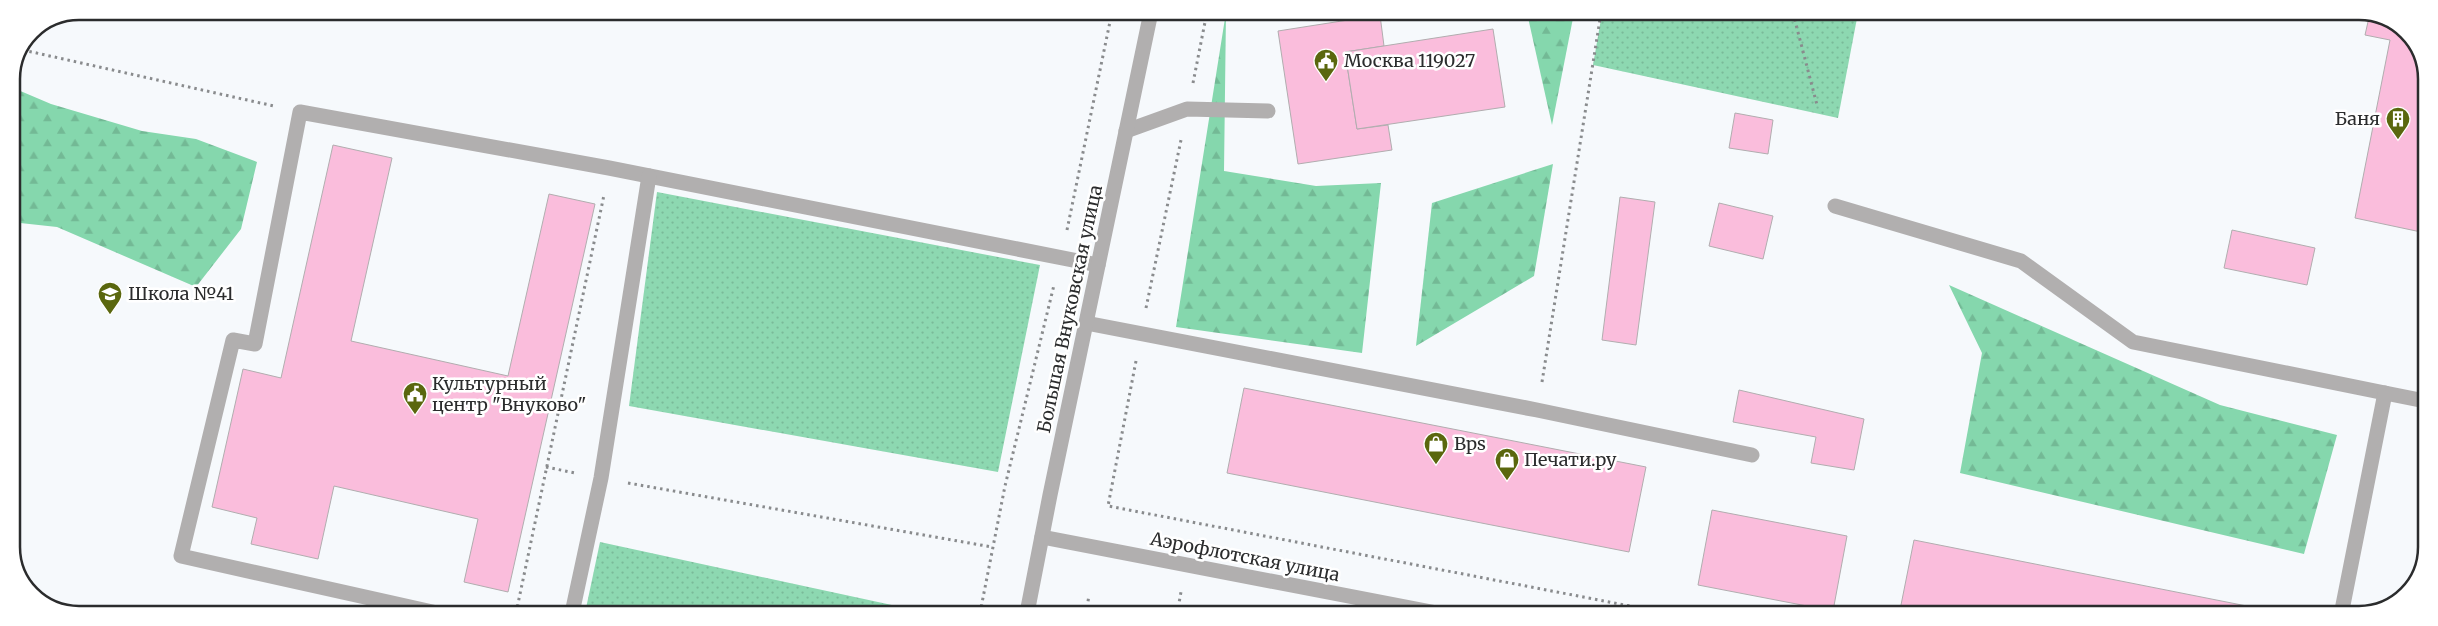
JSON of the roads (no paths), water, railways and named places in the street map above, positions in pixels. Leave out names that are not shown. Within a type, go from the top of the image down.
[{"type":"street","name":"Большая Внуковская улица","points":[[1029,606],[1042,537],[1149,20]]},
{"type":"street","points":[[1126,131],[1187,109],[1268,111]]},
{"type":"street","points":[[406,606],[181,556],[234,340],[255,344],[300,112],[609,168],[1098,265]]},
{"type":"street","points":[[574,606],[601,478],[649,176]]},
{"type":"street","points":[[1835,206],[2021,261],[2133,342],[2418,400]]},
{"type":"street","points":[[1086,323],[1537,410],[1752,455]]},
{"type":"street","points":[[2343,606],[2385,393]]},
{"type":"street","name":"Аэрофлотская улица","points":[[1042,537],[1400,606]]},
{"type":"place","name":"Москва 119027","points":[[1326,82]]},
{"type":"place","name":"Баня","points":[[2398,140]]},
{"type":"place","name":"Школа №41","points":[[110,315]]},
{"type":"place","name":"Культурный центр \"Внуково\"","points":[[415,415]]},
{"type":"place","name":"Bps","points":[[1436,465]]},
{"type":"place","name":"Печати.ру","points":[[1507,481]]}]
